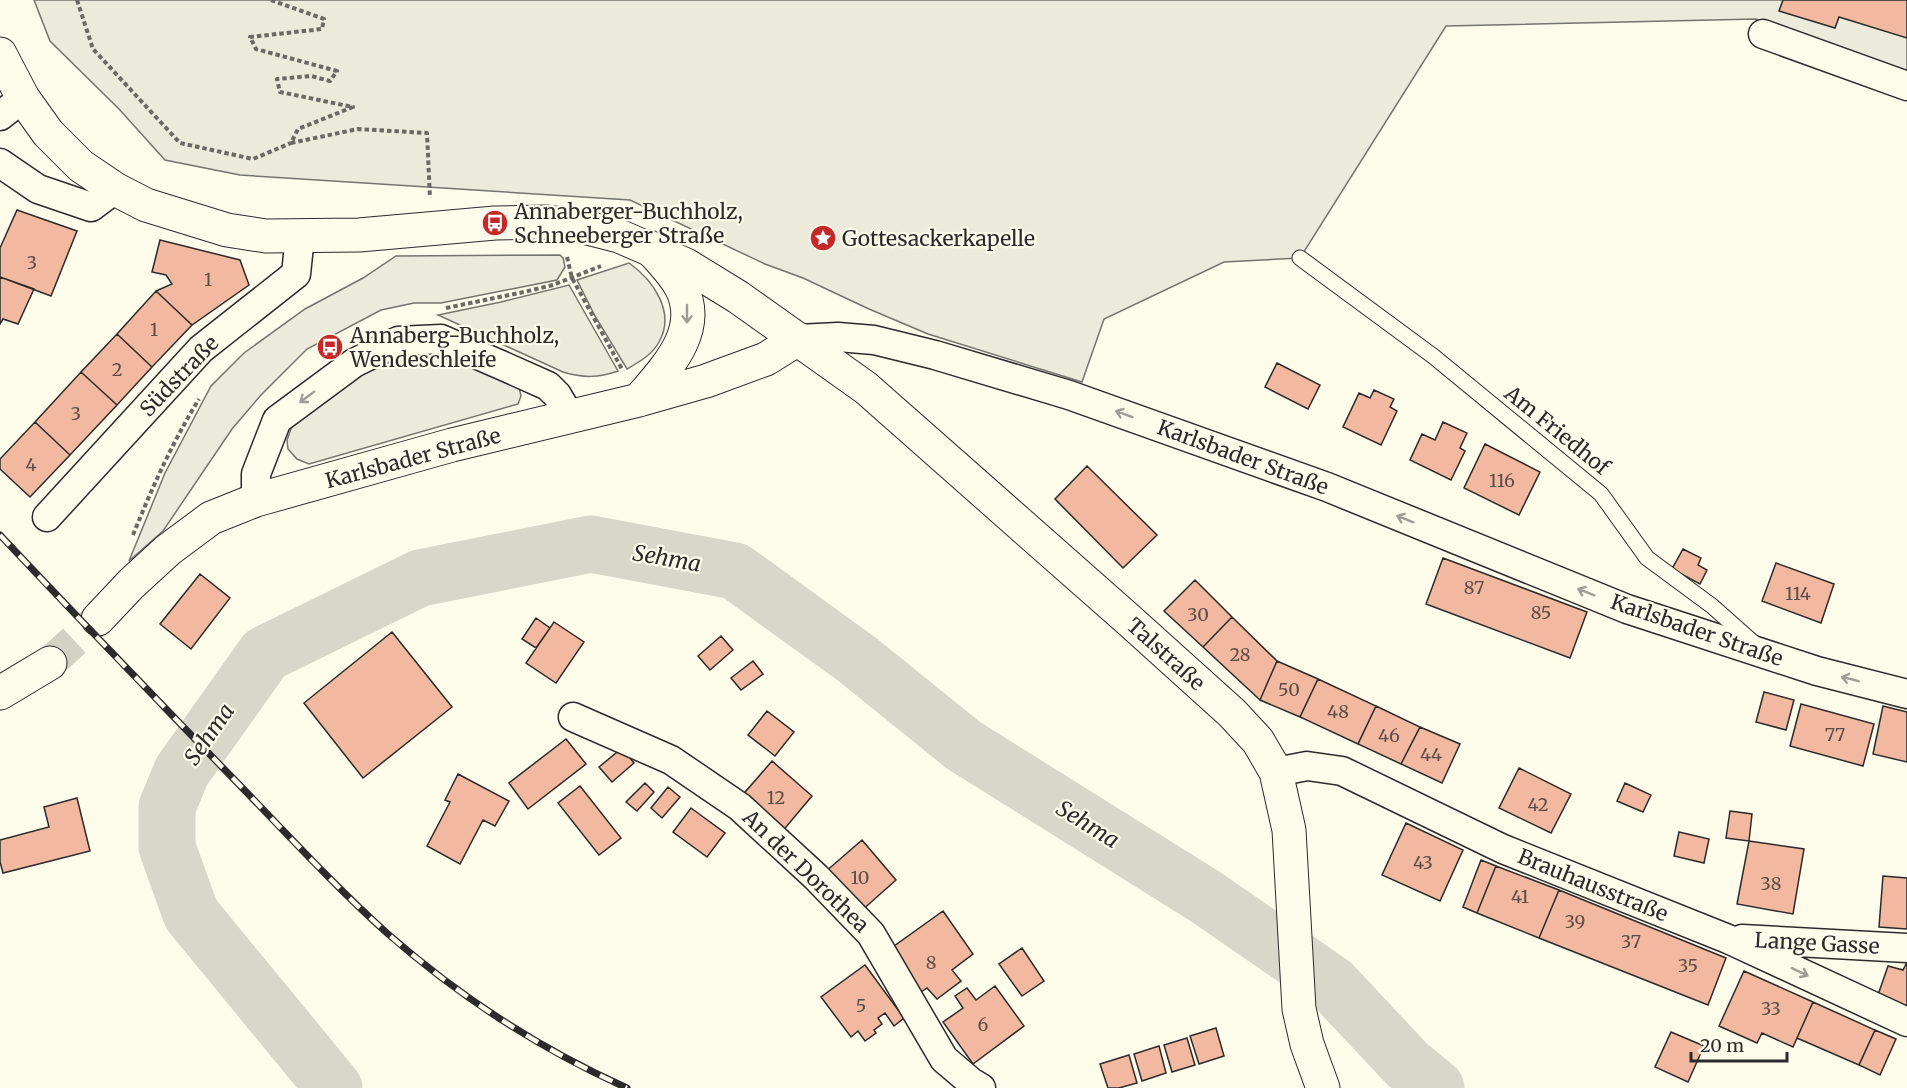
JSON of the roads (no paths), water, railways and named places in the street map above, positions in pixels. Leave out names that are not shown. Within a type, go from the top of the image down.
[{"type":"main road","name":"Talstraße","points":[[0,54],[12,107],[48,133],[81,166],[115,189],[146,205],[227,230],[267,236],[359,235],[495,223],[547,222],[580,226],[619,236],[695,270],[738,297],[866,388],[1232,713],[1258,741],[1276,772],[1289,830],[1299,1009],[1307,1044],[1323,1088]]},
{"type":"main road","points":[[639,400],[675,357],[684,338],[688,321],[687,302],[681,287],[669,269],[649,248]]},
{"type":"main road","name":"Karlsbader Straße","points":[[98,619],[168,550],[211,518],[256,501],[452,445],[639,400],[706,381],[766,359],[798,339]]},
{"type":"main road","points":[[0,693],[50,663]]},
{"type":"street","points":[[1763,34],[1907,86]]},
{"type":"street","points":[[0,163],[38,189],[91,207],[115,189]]},
{"type":"street","name":"Südstraße","points":[[47,517],[201,349],[296,274],[300,236]]},
{"type":"street","name":"Karlsbader Straße","points":[[798,339],[837,337],[874,340],[935,355],[1069,394],[1327,487],[1627,609],[1816,671],[1907,694]]},
{"type":"street","points":[[256,501],[256,474],[277,420],[354,363],[398,341],[441,339],[501,364],[548,386],[557,395],[570,417]]},
{"type":"street","name":"An der Dorothea","points":[[573,717],[671,760],[740,807],[816,877],[871,934],[944,1059],[981,1088]]},
{"type":"street","name":"Brauhausstraße","points":[[1276,772],[1307,766],[1342,771],[1503,849],[1728,939],[1907,1022]]},
{"type":"street","name":"Lange Gasse","points":[[1728,939],[1907,948]]},
{"type":"lane","name":"Am Friedhof","points":[[1300,258],[1433,356],[1601,494],[1647,558],[1712,606],[1768,654]]},
{"type":"waterway","name":"Sehma","points":[[334,1088],[191,914],[167,847],[167,807],[182,771],[265,654],[420,578],[591,544],[735,571],[858,660],[963,745],[1206,897],[1332,984],[1407,1064],[1436,1088]]},
{"type":"tunnel","points":[[50,663],[98,619]]},
{"type":"railway","points":[[0,535],[304,852],[388,934],[443,979],[502,1020],[563,1056],[627,1088]]},
{"type":"place","name":"Annaberger-Buchholz, Schneeberger Straße","points":[[495,223]]},
{"type":"place","name":"Gottesackerkapelle","points":[[823,238]]},
{"type":"place","name":"Annaberg-Buchholz, Wendeschleife","points":[[330,347]]}]
